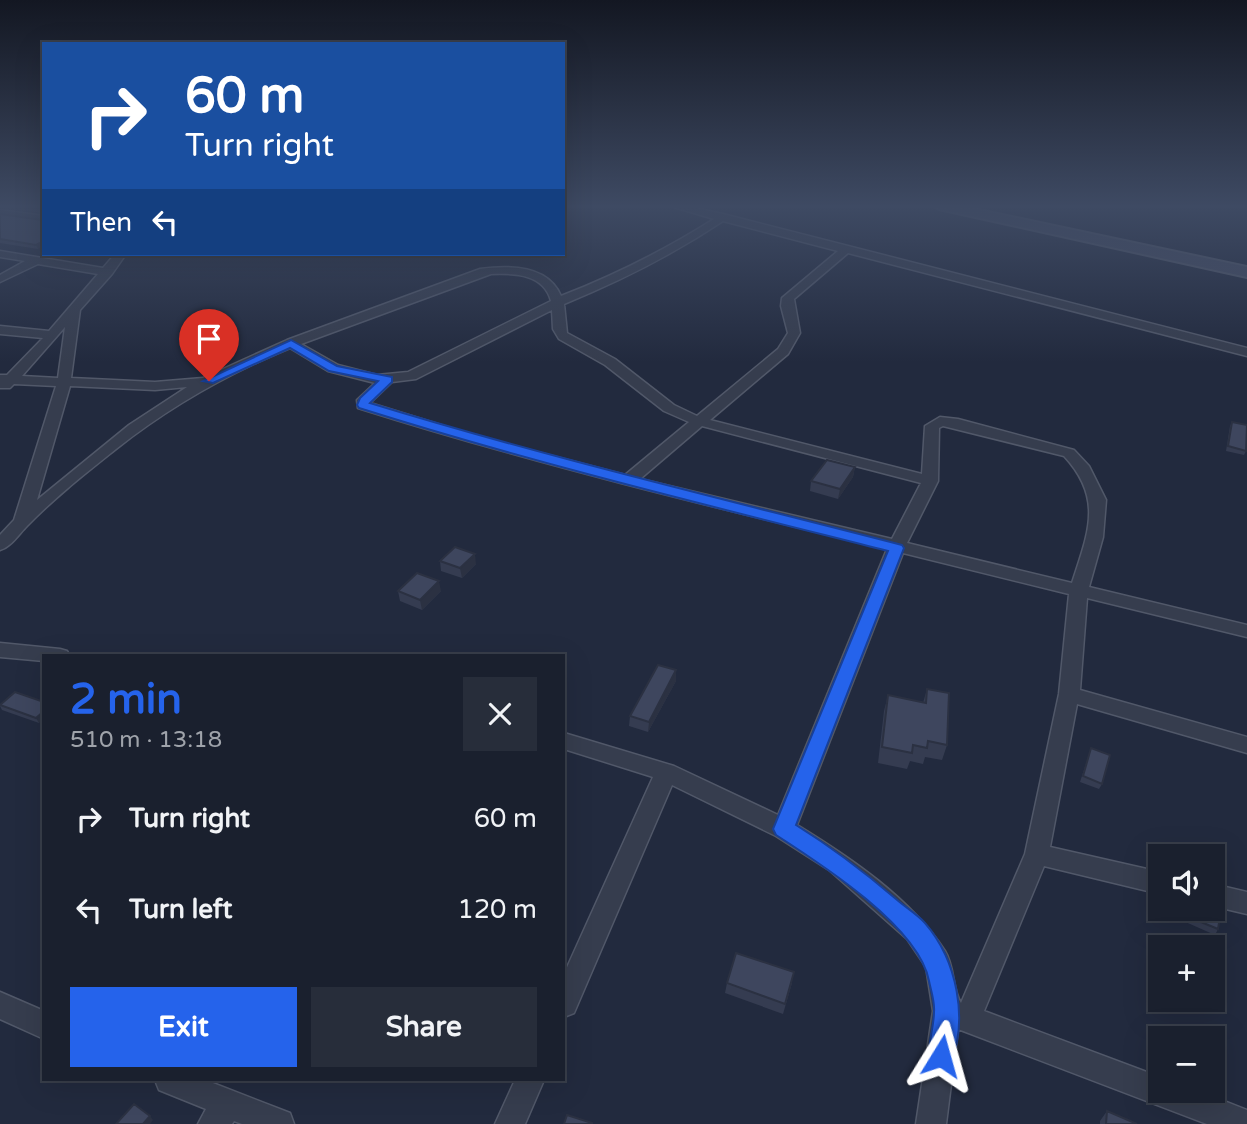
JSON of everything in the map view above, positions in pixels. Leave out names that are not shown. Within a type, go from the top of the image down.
[{"type":"street","points":[[21,257],[108,272]]},
{"type":"street","points":[[4,383],[53,335],[119,257]]},
{"type":"street","points":[[291,344],[334,368],[387,379],[411,376],[558,302],[614,279],[656,257]]},
{"type":"street","points":[[628,481],[783,351],[794,333],[787,306],[788,299],[836,257]]},
{"type":"street","points":[[883,257],[1247,352]]},
{"type":"street","points":[[1180,257],[1247,272]]},
{"type":"street","points":[[0,279],[36,260]]},
{"type":"street","points":[[0,545],[22,521],[107,446],[209,381],[291,344],[480,272],[496,269],[514,269],[536,276],[549,284],[558,302],[558,324],[563,335],[610,362],[669,408],[698,421],[930,481]]},
{"type":"street","points":[[22,521],[65,383],[74,310]]},
{"type":"street","points":[[0,330],[53,335]]},
{"type":"street","points":[[387,379],[364,400],[363,405],[474,440],[628,481],[1247,631]]},
{"type":"street","points":[[4,383],[155,386],[209,381]]},
{"type":"street","points":[[784,829],[897,548],[930,481],[932,426],[940,421],[958,423],[1069,453],[1084,469],[1098,500],[1096,537],[1079,589],[1069,694],[1037,854],[957,1014],[931,1124]]},
{"type":"street","points":[[0,650],[42,654]]},
{"type":"street","points":[[1069,694],[1247,745]]},
{"type":"street","points":[[565,741],[666,772],[784,829],[838,863],[916,930],[938,963],[957,1014],[1246,1124]]},
{"type":"street","points":[[565,1002],[666,772]]},
{"type":"street","points":[[1037,854],[1148,880]]},
{"type":"street","points":[[1225,898],[1247,903]]},
{"type":"street","points":[[0,1005],[42,1024]]},
{"type":"street","points":[[170,1081],[221,1115],[279,1124]]},
{"type":"street","points":[[510,1124],[530,1081]]},
{"type":"building","points":[[1232,422],[1247,425],[1246,451],[1228,446]]},
{"type":"building","points":[[827,460],[855,467],[840,489],[811,481]]},
{"type":"building","points":[[455,547],[475,554],[460,568],[440,561]]},
{"type":"building","points":[[417,573],[439,581],[420,600],[398,591]]},
{"type":"building","points":[[658,665],[676,670],[649,722],[630,716]]},
{"type":"building","points":[[927,689],[949,693],[947,745],[928,741],[927,748],[913,745],[912,753],[882,747],[888,695],[926,703]]},
{"type":"building","points":[[15,692],[42,701],[42,713],[36,718],[0,705]]},
{"type":"building","points":[[1091,748],[1110,755],[1102,784],[1083,776]]},
{"type":"building","points":[[1199,921],[1219,921],[1218,929]]},
{"type":"building","points":[[736,953],[794,972],[785,1004],[727,983]]},
{"type":"building","points":[[134,1104],[150,1116],[143,1124],[116,1124]]},
{"type":"building","points":[[1107,1111],[1137,1124],[1106,1124]]},
{"type":"building","points":[[567,1115],[592,1123],[592,1124],[564,1124]]},
{"type":"route","points":[[209,381],[291,344],[334,368],[387,379],[364,400],[363,405],[474,440],[897,548],[784,829],[838,863],[916,930],[938,963],[943,987],[947,1010],[941,1056]]}]
